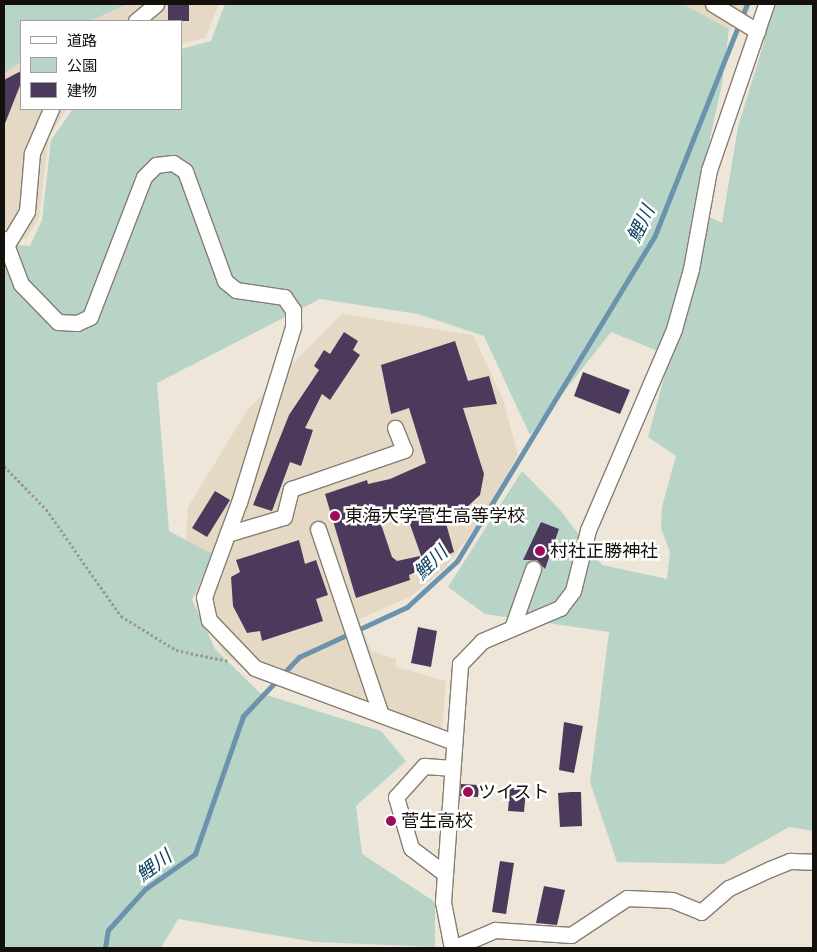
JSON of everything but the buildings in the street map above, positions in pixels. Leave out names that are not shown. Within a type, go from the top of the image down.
[{"type":"street","points":[[137,20],[156,4]]},
{"type":"street","points":[[766,4],[754,29],[709,170],[691,268],[674,329],[588,530],[573,591],[560,608],[482,641],[460,664],[451,741],[443,902],[452,948],[495,930],[571,935],[627,898],[672,900],[701,912],[729,888],[783,863],[813,862]]},
{"type":"street","points":[[716,6],[754,29]]},
{"type":"street","points":[[51,110],[32,153],[27,211],[6,241],[21,284],[58,322],[77,323],[90,317],[144,177],[156,165],[173,163],[185,170],[192,184],[226,281],[236,290],[284,297],[293,310],[293,328],[227,534],[204,597],[209,620],[219,635],[258,669],[451,741]]},
{"type":"street","points":[[227,534],[284,517],[291,489],[404,450],[395,428]]},
{"type":"street","points":[[318,528],[381,715]]},
{"type":"street","points":[[512,628],[532,569]]},
{"type":"street","points":[[444,873],[411,848],[396,797],[424,766],[450,768]]},
{"type":"path","points":[[4,466],[46,509],[121,616],[176,650],[258,669]]},
{"type":"shaded area","points":[[4,4],[219,4],[205,38],[182,44],[182,20],[20,20],[20,110],[66,110],[49,136],[39,218],[26,239],[4,239]]},
{"type":"shaded area","points":[[683,4],[751,4],[746,21],[729,29]]},
{"type":"shaded area","name":"東海大学菅生高等学校","points":[[342,314],[473,335],[503,399],[518,455],[477,525],[445,568],[410,597],[359,619],[371,651],[396,659],[396,667],[446,681],[442,729],[259,680],[225,655],[198,606],[185,553],[188,507],[248,409]]},
{"type":"green space","points":[[4,4],[127,4],[92,20],[20,20],[20,63],[4,73]]},
{"type":"green space","points":[[225,4],[683,4],[729,29],[722,84],[694,210],[722,223],[738,127],[764,42],[760,19],[764,4],[813,4],[813,831],[789,827],[723,864],[617,862],[590,782],[609,632],[485,614],[448,587],[522,471],[560,510],[602,565],[667,579],[670,552],[661,528],[662,507],[676,456],[648,437],[670,356],[611,332],[530,435],[484,336],[418,314],[320,299],[157,383],[169,531],[212,554],[192,600],[215,649],[260,693],[381,731],[406,761],[356,806],[362,854],[435,902],[435,947],[315,942],[178,919],[161,948],[4,948],[4,244],[30,246],[42,220],[51,140],[72,110],[182,110],[182,49],[211,41]]},
{"type":"waterway","name":"鯉川","points":[[105,948],[108,930],[145,889],[195,854],[243,716],[299,657],[407,607],[457,561],[655,235],[747,4]]},
{"type":"place","name":"東海大学菅生高等学校","points":[[335,516]]},
{"type":"place","name":"村社正勝神社","points":[[540,551]]},
{"type":"place","name":"ツイスト","points":[[468,792]]},
{"type":"place","name":"菅生高校","points":[[391,821]]}]
